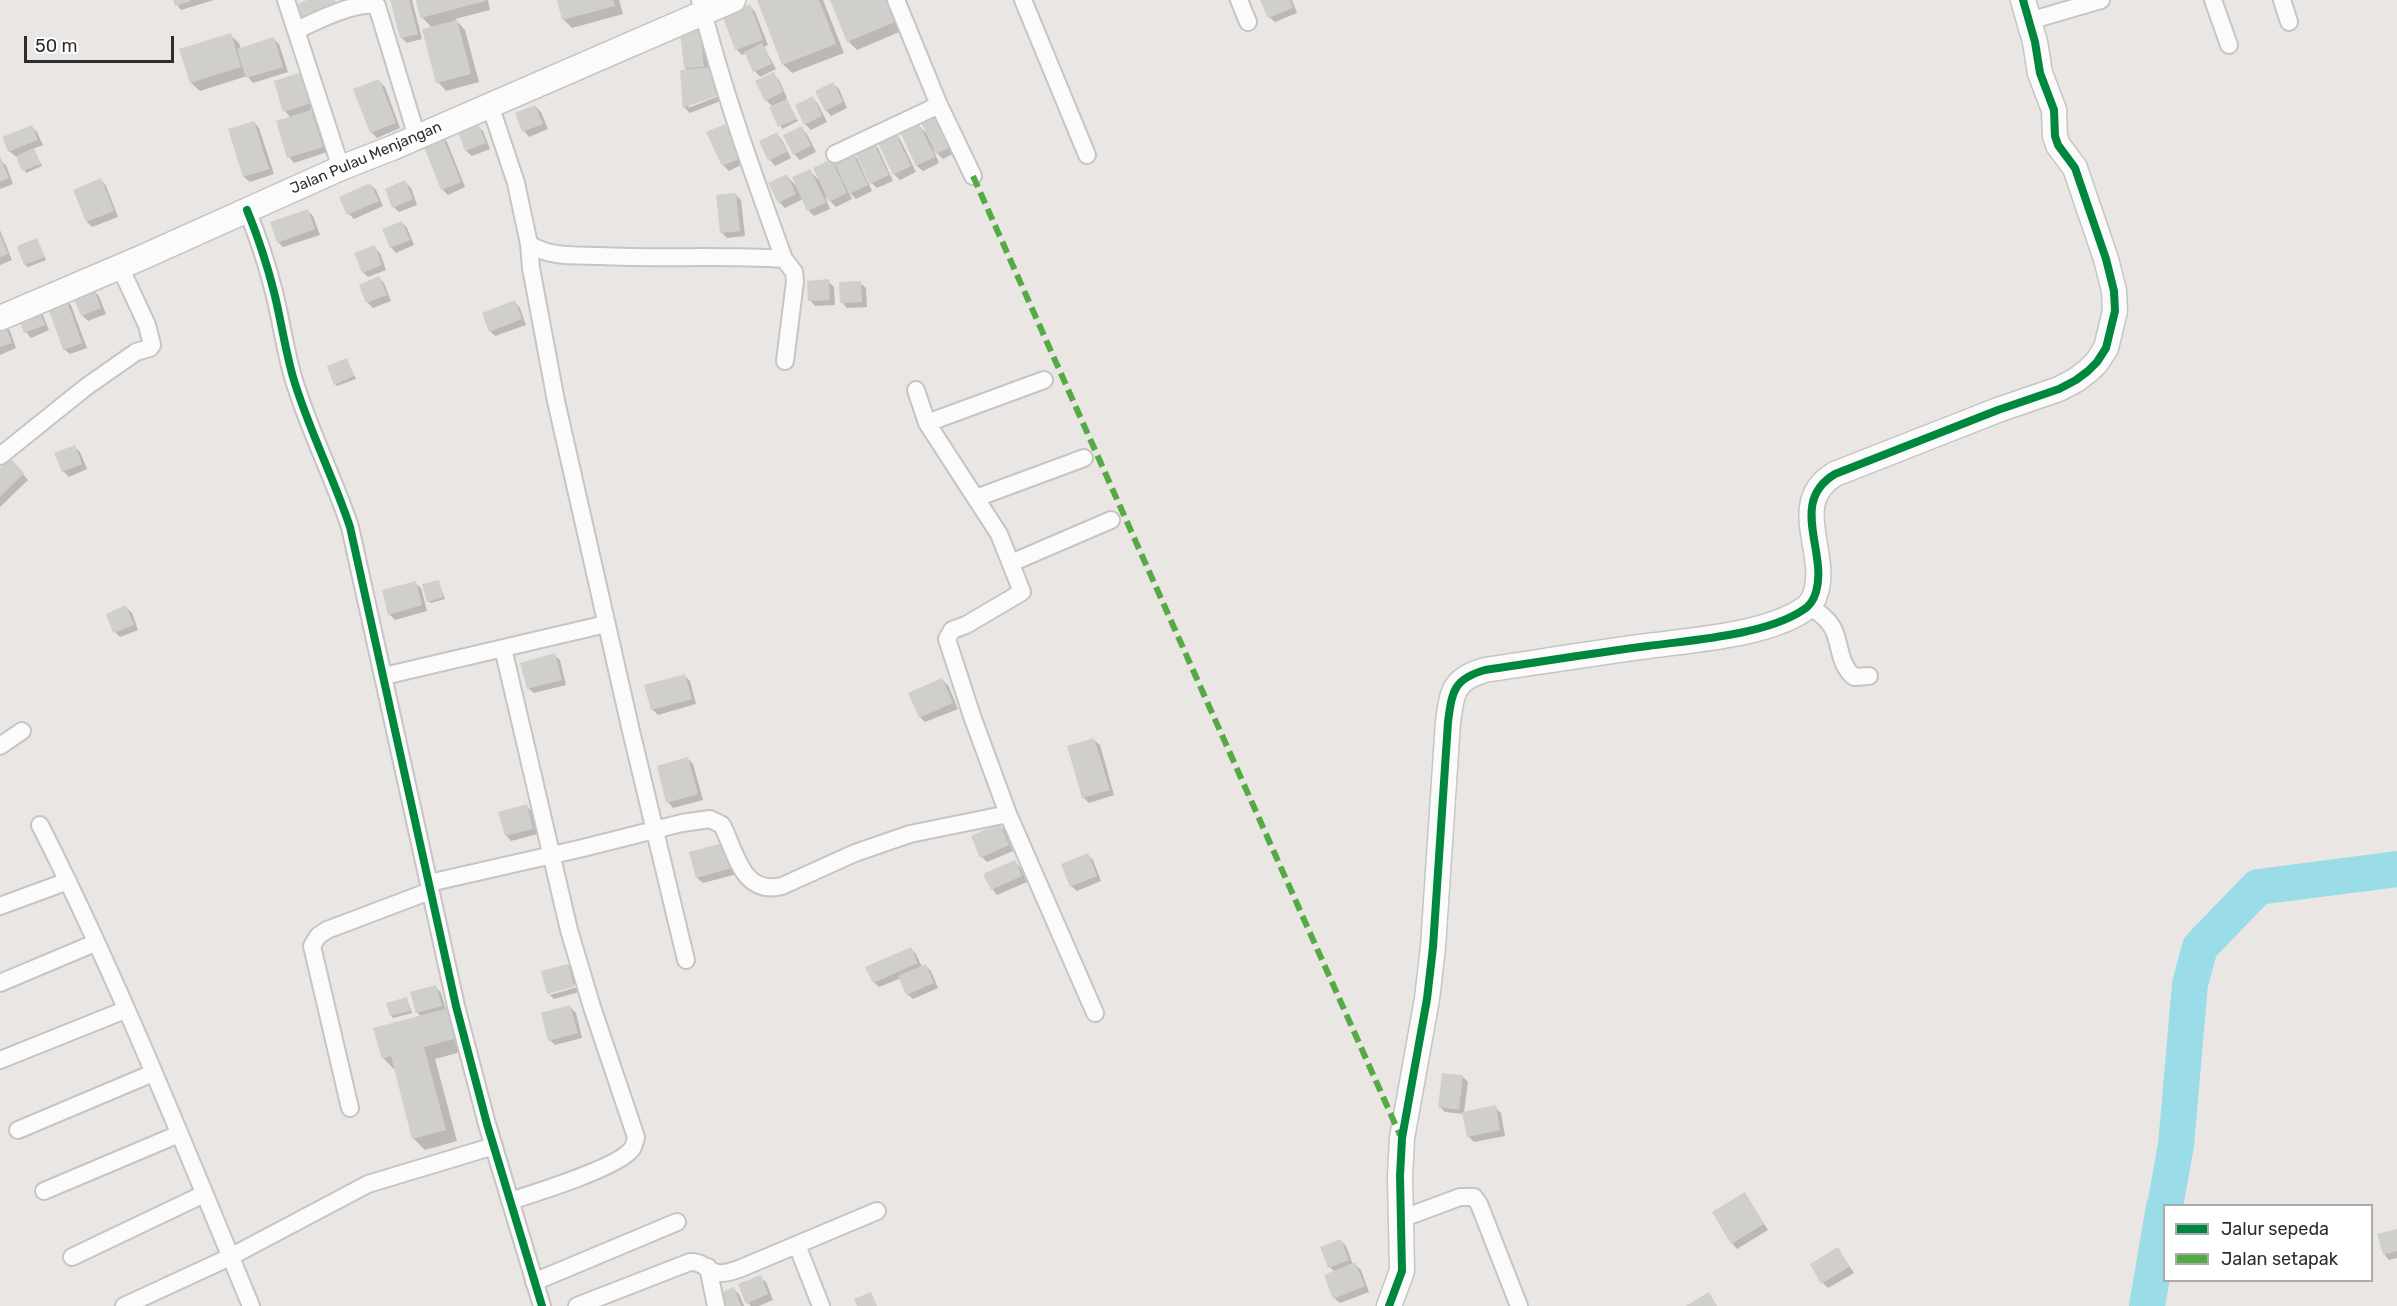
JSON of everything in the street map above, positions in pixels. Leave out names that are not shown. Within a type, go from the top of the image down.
[{"type":"street","points":[[286,0],[341,168]]},
{"type":"street","name":"Jalan Pulau Menjangan","points":[[0,318],[490,105],[702,7],[733,0]]},
{"type":"street","points":[[896,0],[939,105],[973,176]]},
{"type":"street","points":[[1023,0],[1087,155]]},
{"type":"street","points":[[1239,0],[1248,22]]},
{"type":"street","points":[[1389,1306],[1401,1271],[1402,1138],[1430,978],[1448,722],[1452,696],[1456,687],[1462,680],[1485,670],[1744,631],[1791,616],[1809,605],[1816,591],[1812,503],[1821,482],[1835,474],[2067,385],[2097,362],[2106,348],[2115,311],[2114,291],[2106,259],[2075,168],[2058,145],[2055,136],[2054,110],[2040,73],[2026,11],[2101,0]]},
{"type":"street","points":[[2213,0],[2229,45]]},
{"type":"street","points":[[2282,0],[2289,22]]},
{"type":"street","points":[[297,30],[354,2],[372,2],[376,6],[417,137]]},
{"type":"street","points":[[702,7],[715,57],[748,158],[784,259],[794,272],[791,324],[785,361]]},
{"type":"street","points":[[490,105],[516,183],[556,401],[606,624],[686,960]]},
{"type":"street","points":[[835,154],[939,105]]},
{"type":"street","points":[[247,210],[261,245],[274,291],[293,377],[350,526],[456,1006],[494,1146],[542,1306]]},
{"type":"street","points":[[529,244],[539,250],[560,254],[784,259]]},
{"type":"street","points":[[0,456],[86,387],[136,352],[150,348],[152,345],[147,325],[120,267]]},
{"type":"street","points":[[927,423],[1044,380]]},
{"type":"street","points":[[916,390],[927,423],[999,534],[1022,592],[966,625],[952,630],[947,639],[972,717],[1008,814],[1095,1012]]},
{"type":"street","points":[[976,498],[1084,458]]},
{"type":"street","points":[[1011,562],[1111,520]]},
{"type":"street","points":[[1809,605],[1825,618],[1835,631],[1845,670],[1854,677],[1869,676]]},
{"type":"street","points":[[384,676],[606,624]]},
{"type":"street","points":[[504,648],[569,930],[592,1007],[636,1137],[631,1150],[609,1164],[510,1201]]},
{"type":"street","points":[[0,746],[22,731]]},
{"type":"street","points":[[351,1108],[312,946],[318,936],[327,930],[429,887],[698,820],[715,820],[722,825],[746,875],[760,888],[771,889],[855,853],[910,834],[1008,814]]},
{"type":"street","points":[[40,825],[68,881],[153,1073],[251,1306]]},
{"type":"street","points":[[0,906],[68,881]]},
{"type":"street","points":[[0,984],[95,943]]},
{"type":"street","points":[[0,1060],[125,1010]]},
{"type":"street","points":[[18,1130],[153,1073]]},
{"type":"street","points":[[44,1191],[179,1134]]},
{"type":"street","points":[[124,1306],[230,1257],[368,1184],[494,1146]]},
{"type":"street","points":[[72,1257],[204,1194]]},
{"type":"street","points":[[1401,1219],[1464,1196],[1474,1197],[1519,1306]]},
{"type":"street","points":[[577,1306],[690,1262],[697,1261],[714,1272],[727,1272],[877,1211]]},
{"type":"street","points":[[534,1282],[677,1222]]},
{"type":"street","points":[[797,1245],[821,1306]]},
{"type":"street","points":[[708,1267],[716,1306]]},
{"type":"building","points":[[173,0],[191,0],[191,1],[175,6]]},
{"type":"building","points":[[307,0],[335,0],[337,5],[302,19],[297,4]]},
{"type":"building","points":[[390,0],[409,0],[418,34],[400,38]]},
{"type":"building","points":[[416,0],[485,0],[486,1],[420,18]]},
{"type":"building","points":[[557,0],[613,0],[615,6],[562,20]]},
{"type":"building","points":[[757,0],[819,0],[836,44],[782,65]]},
{"type":"building","points":[[830,0],[888,0],[897,21],[847,42]]},
{"type":"building","points":[[1260,0],[1290,0],[1293,8],[1268,18]]},
{"type":"building","points":[[750,4],[763,40],[735,50],[722,15]]},
{"type":"building","points":[[457,20],[471,74],[436,83],[422,29]]},
{"type":"building","points":[[700,29],[704,67],[684,68],[680,31]]},
{"type":"building","points":[[231,33],[241,67],[190,83],[179,49]]},
{"type":"building","points":[[274,37],[283,67],[246,78],[237,49]]},
{"type":"building","points":[[762,43],[772,64],[753,72],[744,52]]},
{"type":"building","points":[[712,67],[722,94],[683,108],[680,70]]},
{"type":"building","points":[[302,72],[311,103],[283,112],[274,81]]},
{"type":"building","points":[[774,72],[783,92],[765,101],[755,81]]},
{"type":"building","points":[[379,79],[396,123],[370,133],[353,89]]},
{"type":"building","points":[[833,82],[843,102],[825,111],[815,91]]},
{"type":"building","points":[[813,96],[822,116],[804,125],[795,105]]},
{"type":"building","points":[[787,99],[797,119],[778,127],[769,107]]},
{"type":"building","points":[[535,105],[543,124],[522,132],[515,113]]},
{"type":"building","points":[[311,110],[323,147],[287,158],[276,121]]},
{"type":"building","points":[[938,111],[954,145],[936,154],[920,120]]},
{"type":"building","points":[[254,121],[269,169],[243,177],[228,129]]},
{"type":"building","points":[[478,124],[486,143],[465,151],[458,132]]},
{"type":"building","points":[[725,124],[741,158],[722,166],[706,132]]},
{"type":"building","points":[[919,124],[935,157],[916,166],[900,132]]},
{"type":"building","points":[[32,125],[38,140],[8,152],[2,137]]},
{"type":"building","points":[[802,126],[811,146],[793,155],[783,135]]},
{"type":"building","points":[[777,132],[787,152],[768,161],[759,141]]},
{"type":"building","points":[[895,132],[911,166],[893,175],[877,141]]},
{"type":"building","points":[[442,135],[461,182],[441,190],[422,142]]},
{"type":"building","points":[[873,141],[889,175],[870,184],[854,150]]},
{"type":"building","points":[[34,148],[41,164],[22,171],[16,156]]},
{"type":"building","points":[[852,151],[868,185],[849,194],[833,160]]},
{"type":"building","points":[[0,156],[9,178],[0,182]]},
{"type":"building","points":[[831,159],[847,193],[829,202],[813,168]]},
{"type":"building","points":[[810,169],[826,203],[807,211],[792,177]]},
{"type":"building","points":[[787,174],[796,194],[778,203],[768,183]]},
{"type":"building","points":[[101,178],[114,211],[86,222],[73,190]]},
{"type":"building","points":[[405,180],[413,199],[392,208],[385,189]]},
{"type":"building","points":[[370,183],[379,201],[347,215],[339,197]]},
{"type":"building","points":[[736,193],[740,231],[720,233],[716,195]]},
{"type":"building","points":[[308,209],[315,229],[277,243],[270,222]]},
{"type":"building","points":[[402,221],[410,240],[390,248],[382,229]]},
{"type":"building","points":[[0,234],[8,254],[0,257]]},
{"type":"building","points":[[37,238],[45,257],[24,265],[17,246]]},
{"type":"building","points":[[375,245],[382,265],[362,273],[354,253]]},
{"type":"building","points":[[379,276],[387,295],[366,303],[359,285]]},
{"type":"building","points":[[829,279],[830,300],[808,301],[807,281]]},
{"type":"building","points":[[861,281],[862,302],[840,303],[839,282]]},
{"type":"building","points":[[94,289],[101,308],[81,316],[73,297]]},
{"type":"building","points":[[66,298],[82,343],[63,350],[47,305]]},
{"type":"building","points":[[515,300],[522,319],[489,332],[482,313]]},
{"type":"building","points":[[37,306],[45,325],[24,333],[17,314]]},
{"type":"building","points":[[4,323],[12,343],[0,347],[0,325]]},
{"type":"building","points":[[347,358],[354,376],[334,385],[327,366]]},
{"type":"building","points":[[75,445],[82,464],[62,472],[54,453]]},
{"type":"building","points":[[10,458],[24,473],[0,497],[0,468]]},
{"type":"building","points":[[439,580],[443,597],[427,602],[422,584]]},
{"type":"building","points":[[416,581],[422,605],[388,615],[382,590]]},
{"type":"building","points":[[126,605],[134,625],[113,633],[106,614]]},
{"type":"building","points":[[555,653],[562,680],[527,689],[520,663]]},
{"type":"building","points":[[685,674],[692,699],[651,710],[644,685]]},
{"type":"building","points":[[942,678],[953,703],[919,718],[908,693]]},
{"type":"building","points":[[1094,738],[1110,790],[1082,798],[1067,746]]},
{"type":"building","points":[[688,757],[698,794],[666,803],[657,766]]},
{"type":"building","points":[[527,804],[533,829],[505,836],[498,812]]},
{"type":"building","points":[[999,823],[1009,845],[980,858],[971,836]]},
{"type":"building","points":[[726,842],[732,868],[696,878],[689,852]]},
{"type":"building","points":[[1088,853],[1097,876],[1070,887],[1061,864]]},
{"type":"building","points":[[1015,860],[1022,876],[991,890],[983,874]]},
{"type":"building","points":[[911,947],[918,963],[873,983],[865,967]]},
{"type":"building","points":[[568,964],[574,987],[547,994],[541,971]]},
{"type":"building","points":[[926,964],[934,983],[906,995],[898,976]]},
{"type":"building","points":[[436,985],[442,1006],[416,1013],[410,992]]},
{"type":"building","points":[[407,997],[410,1011],[390,1016],[386,1003]]},
{"type":"building","points":[[570,1005],[578,1033],[548,1041],[541,1013]]},
{"type":"building","points":[[449,1008],[457,1038],[424,1047],[446,1130],[412,1139],[391,1056],[382,1059],[373,1028]]},
{"type":"building","points":[[1442,1073],[1463,1075],[1459,1110],[1438,1107]]},
{"type":"building","points":[[1496,1105],[1500,1130],[1467,1137],[1462,1112]]},
{"type":"building","points":[[1745,1192],[1764,1224],[1731,1244],[1712,1212]]},
{"type":"building","points":[[2397,1229],[2397,1251],[2383,1255],[2377,1234]]},
{"type":"building","points":[[1341,1239],[1349,1260],[1328,1268],[1320,1247]]},
{"type":"building","points":[[1838,1247],[1849,1267],[1821,1284],[1810,1264]]},
{"type":"building","points":[[1355,1262],[1365,1286],[1333,1299],[1324,1275]]},
{"type":"building","points":[[761,1275],[768,1294],[746,1304],[738,1284]]},
{"type":"building","points":[[734,1287],[741,1306],[718,1306],[713,1296]]},
{"type":"building","points":[[871,1292],[877,1306],[857,1306],[854,1299]]},
{"type":"building","points":[[1709,1292],[1717,1306],[1686,1306]]},
{"type":"waterway","points":[[2165,1204],[2176,1145],[2190,984],[2200,947],[2258,887],[2397,869]]},
{"type":"waterway","points":[[2147,1306],[2163,1213]]},
{"type":"marked path","points":[[973,176],[1400,1135]]},
{"type":"cycle path","points":[[1389,1306],[1402,1271],[1400,1176],[1402,1138],[1427,999],[1433,947],[1448,722],[1453,695],[1460,682],[1485,670],[1707,639],[1749,631],[1788,618],[1808,606],[1816,592],[1817,561],[1811,513],[1814,499],[1821,485],[1835,474],[1998,410],[2059,389],[2088,371],[2106,348],[2115,311],[2114,291],[2106,259],[2075,168],[2058,145],[2055,136],[2054,110],[2040,73],[2035,42],[2023,0]]},
{"type":"cycle path","points":[[247,210],[271,282],[299,396],[350,527],[456,1006],[487,1124],[542,1306]]}]
